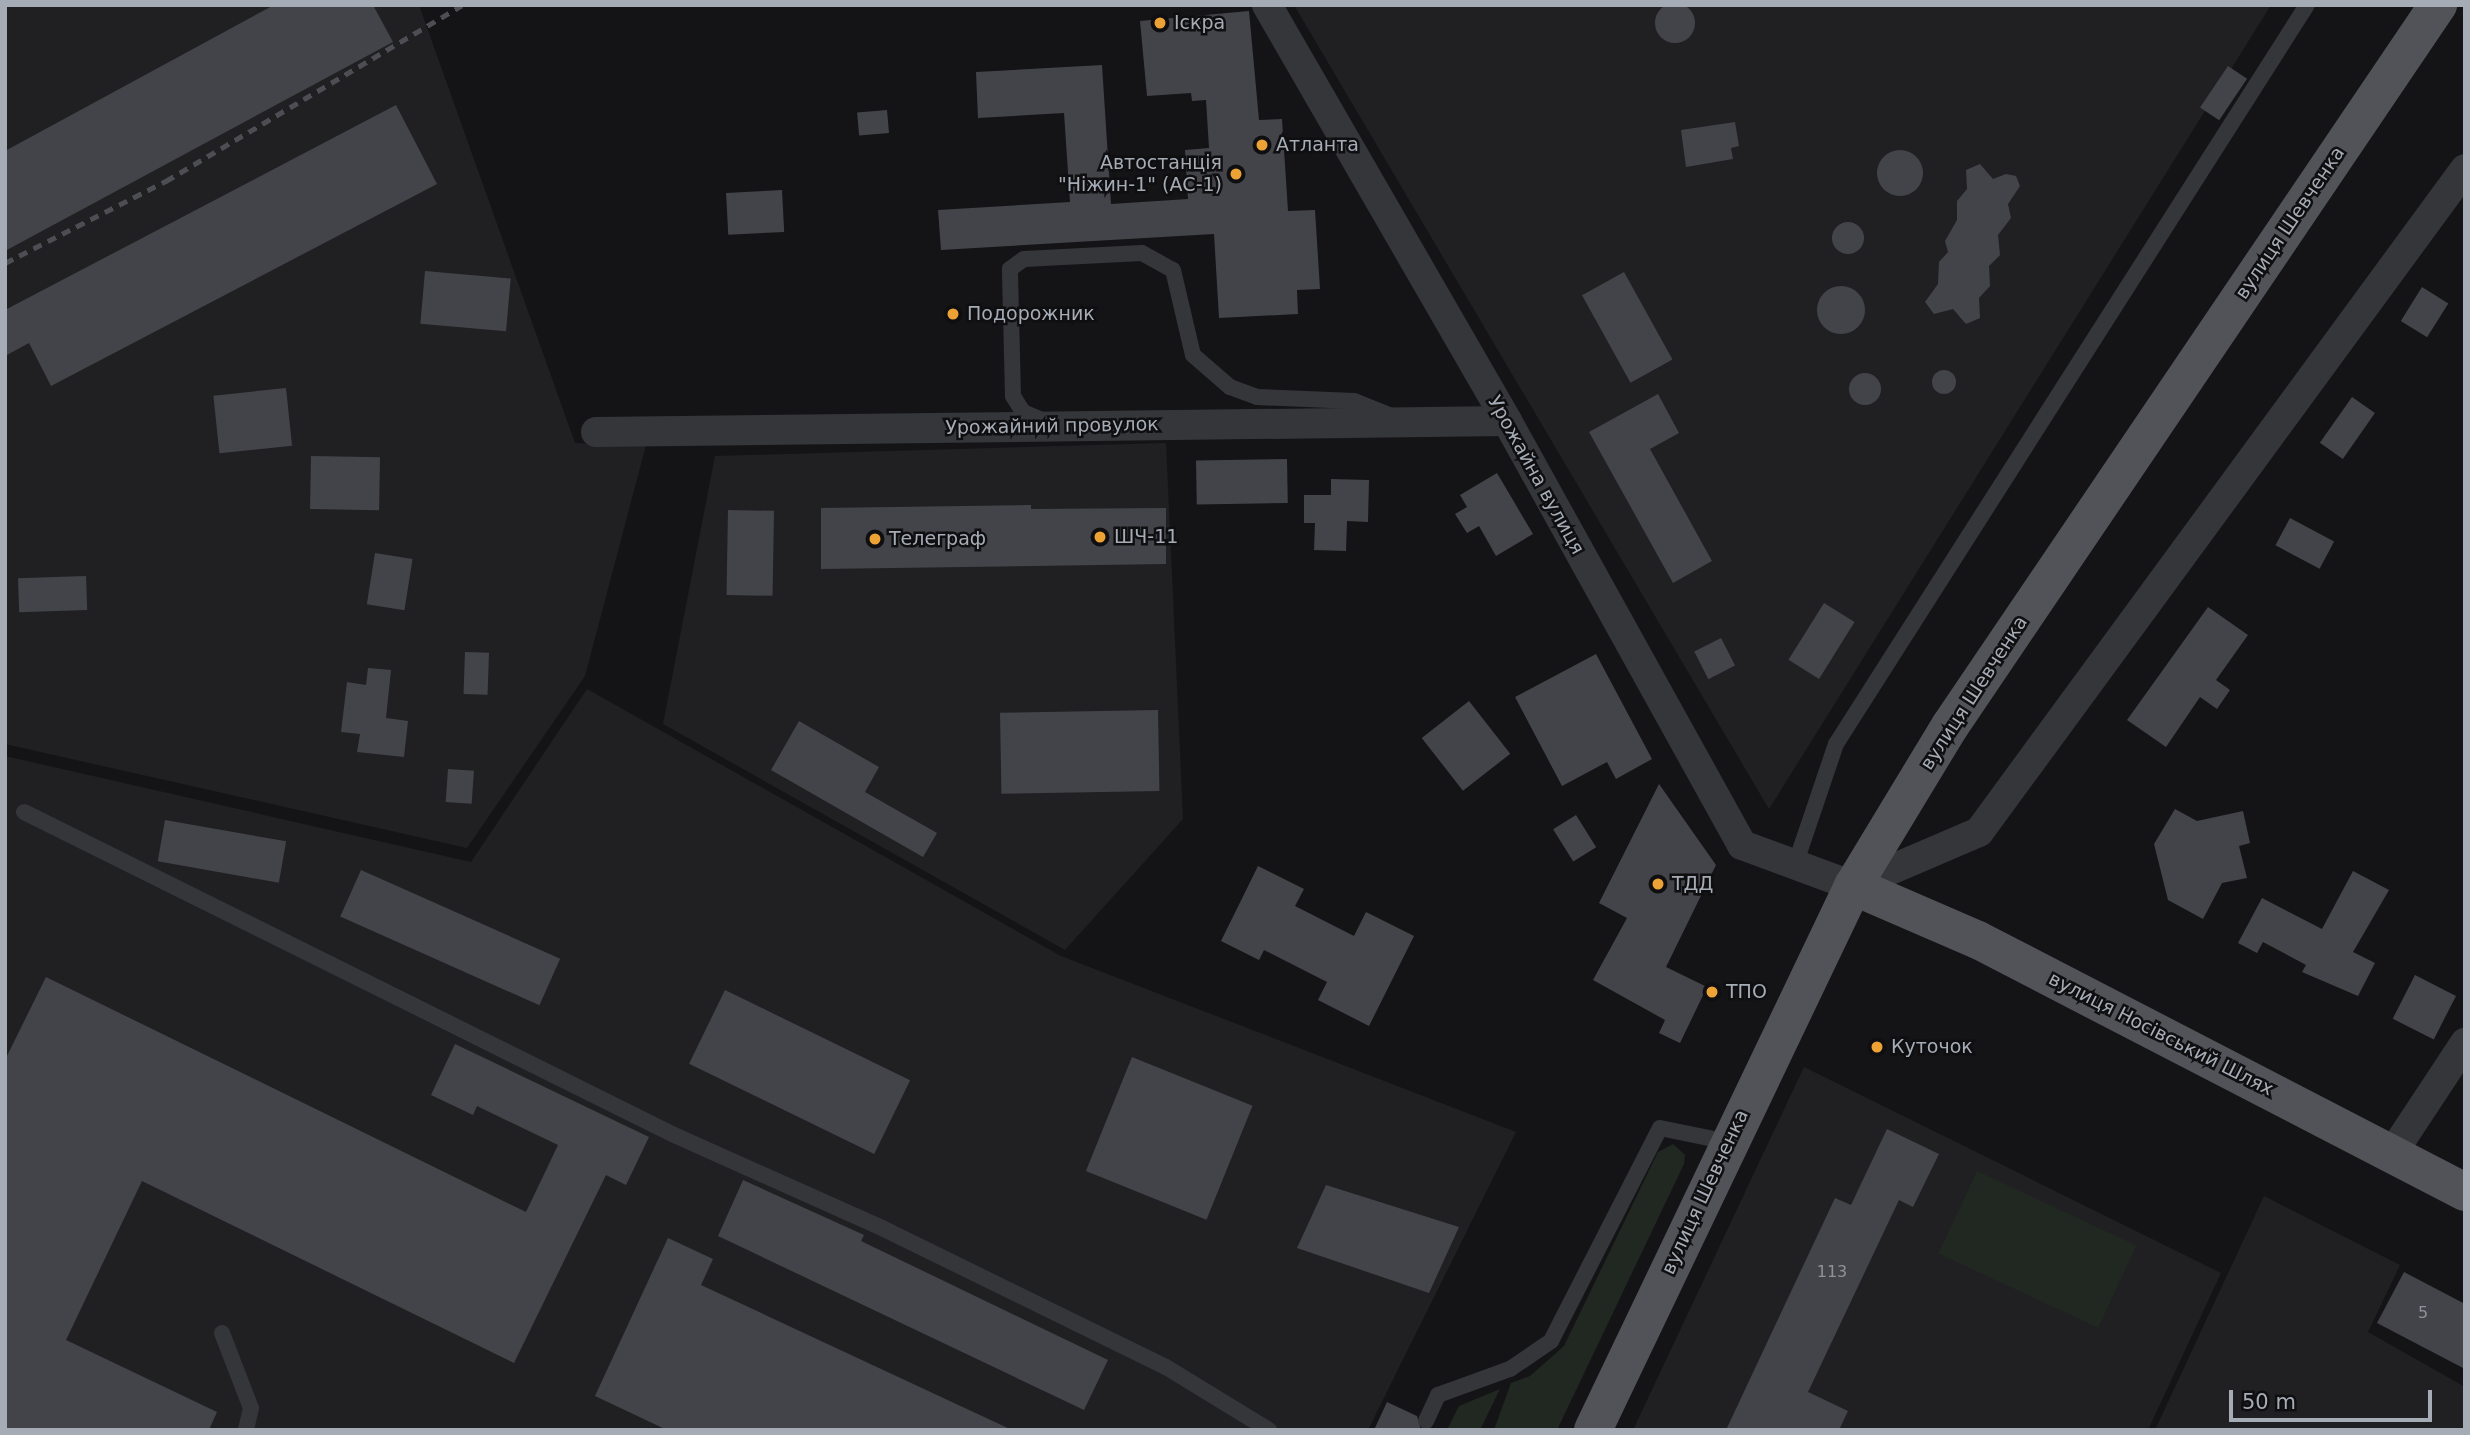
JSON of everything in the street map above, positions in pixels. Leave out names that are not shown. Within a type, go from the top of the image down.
[{"type":"main road","name":"вулиця Шевченка","points":[[1593,1430],[1728,1142],[1853,886],[1950,726],[2438,5]]},
{"type":"main road","name":"вулиця Носівський Шлях","points":[[1853,886],[1978,940],[2393,1152],[2465,1192]]},
{"type":"street","name":"Урожайна вулиця","points":[[1267,5],[1507,421],[1742,845],[1853,886]]},
{"type":"street","points":[[1853,886],[1979,832],[2465,169]]},
{"type":"street","name":"Урожайний провулок","points":[[596,432],[1507,421]]},
{"type":"street","points":[[2393,1152],[2465,1043]]},
{"type":"lane","points":[[1795,865],[1836,744],[2307,5]]},
{"type":"lane","points":[[1064,426],[1023,412],[1013,396],[1008,275],[1024,259],[1142,253],[1173,270],[1194,355],[1230,387],[1257,397],[1354,401],[1406,422]]},
{"type":"lane","points":[[24,812],[672,1134],[882,1228],[1166,1367],[1269,1430]]},
{"type":"lane","points":[[1426,1421],[1438,1395],[1510,1369],[1551,1341],[1660,1128],[1728,1142]]},
{"type":"lane","points":[[222,1333],[251,1408],[246,1430]]},
{"type":"shaded area","points":[[5,5],[419,5],[575,443],[646,445],[585,676],[467,848],[5,744]]},
{"type":"shaded area","points":[[1294,5],[2271,5],[1769,809]]},
{"type":"shaded area","points":[[1166,443],[1183,819],[1065,950],[663,724],[715,456]]},
{"type":"shaded area","points":[[587,689],[1061,956],[1516,1132],[1368,1430],[5,1430],[5,756],[471,862]]},
{"type":"shaded area","points":[[1804,1067],[2221,1273],[2148,1430],[1633,1430]]},
{"type":"shaded area","points":[[1673,1144],[1685,1155],[1684,1164],[1557,1430],[1494,1430],[1511,1383],[1530,1376],[1564,1346],[1658,1152]]},
{"type":"shaded area","points":[[1977,1171],[2137,1245],[2098,1328],[1939,1253]]},
{"type":"shaded area","points":[[2264,1196],[2400,1265],[2368,1332],[2465,1387],[2465,1430],[2155,1430]]},
{"type":"shaded area","points":[[1500,1389],[1480,1430],[1447,1430],[1459,1406]]},
{"type":"building","points":[[1675,3],[1689,9],[1695,23],[1689,37],[1675,43],[1661,37],[1655,23],[1661,9]]},
{"type":"building","points":[[274,5],[373,5],[393,42],[5,251],[5,151]]},
{"type":"building","name":"Автостанція \"Ніжин-1\" (АС-1)","points":[[1249,11],[1259,120],[1282,119],[1288,211],[1315,210],[1320,289],[1297,290],[1298,314],[1219,318],[1214,234],[941,250],[938,210],[1070,202],[1064,113],[978,118],[976,72],[1102,65],[1111,204],[1188,199],[1185,150],[1209,148],[1206,100],[1192,101],[1191,93],[1147,96],[1140,21]]},
{"type":"building","points":[[2228,66],[2247,79],[2219,120],[2200,107]]},
{"type":"building","points":[[396,105],[437,184],[51,386],[29,343],[5,356],[5,310]]},
{"type":"building","points":[[887,110],[889,133],[859,136],[857,113]]},
{"type":"building","points":[[1735,122],[1739,146],[1731,148],[1733,159],[1686,167],[1681,130]]},
{"type":"building","points":[[1900,150],[1916,157],[1923,173],[1916,189],[1900,196],[1884,189],[1877,173],[1884,157]]},
{"type":"building","points":[[1980,164],[1993,179],[2006,174],[2016,176],[2020,186],[2008,204],[2011,218],[1998,235],[2000,255],[1989,266],[1990,286],[1979,298],[1980,318],[1966,324],[1953,309],[1934,314],[1925,302],[1938,284],[1939,262],[1948,252],[1945,241],[1957,220],[1957,201],[1967,189],[1966,170]]},
{"type":"building","points":[[782,190],[784,232],[728,235],[726,193]]},
{"type":"building","points":[[1848,222],[1859,227],[1864,238],[1859,249],[1848,254],[1837,249],[1832,238],[1837,227]]},
{"type":"building","points":[[425,271],[511,278],[506,331],[420,324]]},
{"type":"building","points":[[1624,272],[1672,359],[1630,383],[1582,295]]},
{"type":"building","points":[[1841,286],[1858,293],[1865,310],[1858,327],[1841,334],[1824,327],[1817,310],[1824,293]]},
{"type":"building","points":[[2422,287],[2448,303],[2427,337],[2401,321]]},
{"type":"building","points":[[1944,370],[1953,373],[1956,382],[1953,391],[1944,394],[1935,391],[1932,382],[1935,373]]},
{"type":"building","points":[[1865,373],[1876,378],[1881,389],[1876,400],[1865,405],[1854,400],[1849,389],[1854,378]]},
{"type":"building","points":[[286,388],[292,446],[219,453],[213,396]]},
{"type":"building","points":[[1658,394],[1679,433],[1650,449],[1712,561],[1673,583],[1589,432]]},
{"type":"building","points":[[2352,397],[2375,413],[2343,459],[2320,443]]},
{"type":"building","points":[[311,456],[380,457],[379,510],[310,509]]},
{"type":"building","points":[[1287,459],[1288,503],[1197,505],[1196,461]]},
{"type":"building","points":[[1497,473],[1533,534],[1496,556],[1479,526],[1467,533],[1455,514],[1467,507],[1460,495]]},
{"type":"building","points":[[1331,479],[1369,480],[1368,522],[1347,521],[1346,551],[1314,550],[1315,523],[1304,523],[1304,495],[1331,495]]},
{"type":"building","points":[[1031,505],[1031,509],[1166,508],[1166,564],[821,569],[821,508]]},
{"type":"building","points":[[728,510],[774,511],[773,596],[727,595]]},
{"type":"building","points":[[2290,518],[2334,541],[2320,569],[2275,545]]},
{"type":"building","points":[[375,553],[413,559],[404,610],[367,604]]},
{"type":"building","points":[[86,576],[87,610],[19,612],[18,578]]},
{"type":"building","points":[[1824,603],[1855,622],[1819,679],[1788,660]]},
{"type":"building","points":[[2208,607],[2248,635],[2216,680],[2230,690],[2217,709],[2200,697],[2166,747],[2127,720]]},
{"type":"building","points":[[1721,638],[1735,666],[1708,679],[1694,652]]},
{"type":"building","points":[[465,652],[489,653],[488,695],[464,694]]},
{"type":"building","points":[[1596,654],[1652,759],[1616,779],[1607,762],[1562,786],[1515,697]]},
{"type":"building","points":[[368,668],[391,670],[386,718],[408,721],[404,757],[357,752],[360,734],[341,732],[347,682],[366,685]]},
{"type":"building","points":[[1469,701],[1510,754],[1463,791],[1422,738]]},
{"type":"building","points":[[1158,710],[1159,791],[1001,794],[1000,713]]},
{"type":"building","points":[[799,721],[879,767],[865,792],[937,833],[923,857],[771,770]]},
{"type":"building","points":[[448,769],[474,771],[472,804],[446,802]]},
{"type":"building","points":[[1659,784],[1716,865],[1666,967],[1707,987],[1680,1043],[1659,1033],[1665,1020],[1593,980],[1627,918],[1599,903]]},
{"type":"building","points":[[2175,809],[2197,821],[2243,811],[2250,843],[2239,846],[2247,878],[2222,883],[2203,919],[2168,900],[2154,844]]},
{"type":"building","points":[[1576,815],[1596,847],[1573,862],[1553,829]]},
{"type":"building","points":[[165,820],[286,841],[279,883],[158,861]]},
{"type":"building","points":[[1258,866],[1304,889],[1295,906],[1354,936],[1366,912],[1414,936],[1369,1026],[1318,1000],[1327,982],[1264,950],[1259,960],[1221,941]]},
{"type":"building","points":[[361,870],[560,959],[539,1005],[340,917]]},
{"type":"building","points":[[2353,871],[2389,890],[2353,952],[2375,963],[2358,996],[2302,972],[2306,965],[2263,942],[2257,953],[2238,943],[2262,898],[2322,929]]},
{"type":"building","points":[[2415,975],[2456,996],[2434,1040],[2393,1019]]},
{"type":"building","points":[[46,977],[526,1212],[558,1145],[477,1106],[473,1115],[431,1095],[455,1044],[649,1137],[626,1185],[606,1175],[514,1363],[142,1181],[66,1340],[217,1412],[209,1430],[5,1430],[5,1060]]},
{"type":"building","points":[[725,990],[910,1080],[874,1154],[689,1064]]},
{"type":"building","points":[[1132,1057],[1253,1106],[1206,1220],[1086,1171]]},
{"type":"building","points":[[1887,1129],[1939,1154],[1913,1207],[1899,1200],[1808,1392],[1848,1411],[1839,1430],[1726,1430],[1835,1198],[1851,1205]]},
{"type":"building","points":[[743,1180],[864,1235],[861,1241],[1108,1360],[1084,1410],[718,1236]]},
{"type":"building","points":[[1326,1185],[1459,1227],[1429,1293],[1297,1248]]},
{"type":"building","points":[[668,1238],[713,1259],[701,1285],[1012,1430],[667,1430],[595,1396]]},
{"type":"building","points":[[2404,1272],[2465,1304],[2465,1369],[2377,1323]]},
{"type":"building","points":[[1387,1402],[1417,1416],[1421,1430],[1374,1430]]},
{"type":"railway","points":[[5,263],[166,181],[462,5]]},
{"type":"place","name":"Іскра","points":[[1160,23]]},
{"type":"place","name":"Атланта","points":[[1262,145]]},
{"type":"place","name":"Автостанція \"Ніжин-1\" (АС-1)","points":[[1236,174]]},
{"type":"place","name":"Подорожник","points":[[953,314]]},
{"type":"place","name":"ШЧ-11","points":[[1100,537]]},
{"type":"place","name":"Телеграф","points":[[875,539]]},
{"type":"place","name":"ТДД","points":[[1658,884]]},
{"type":"place","name":"ТПО","points":[[1712,992]]},
{"type":"place","name":"Куточок","points":[[1877,1047]]}]
